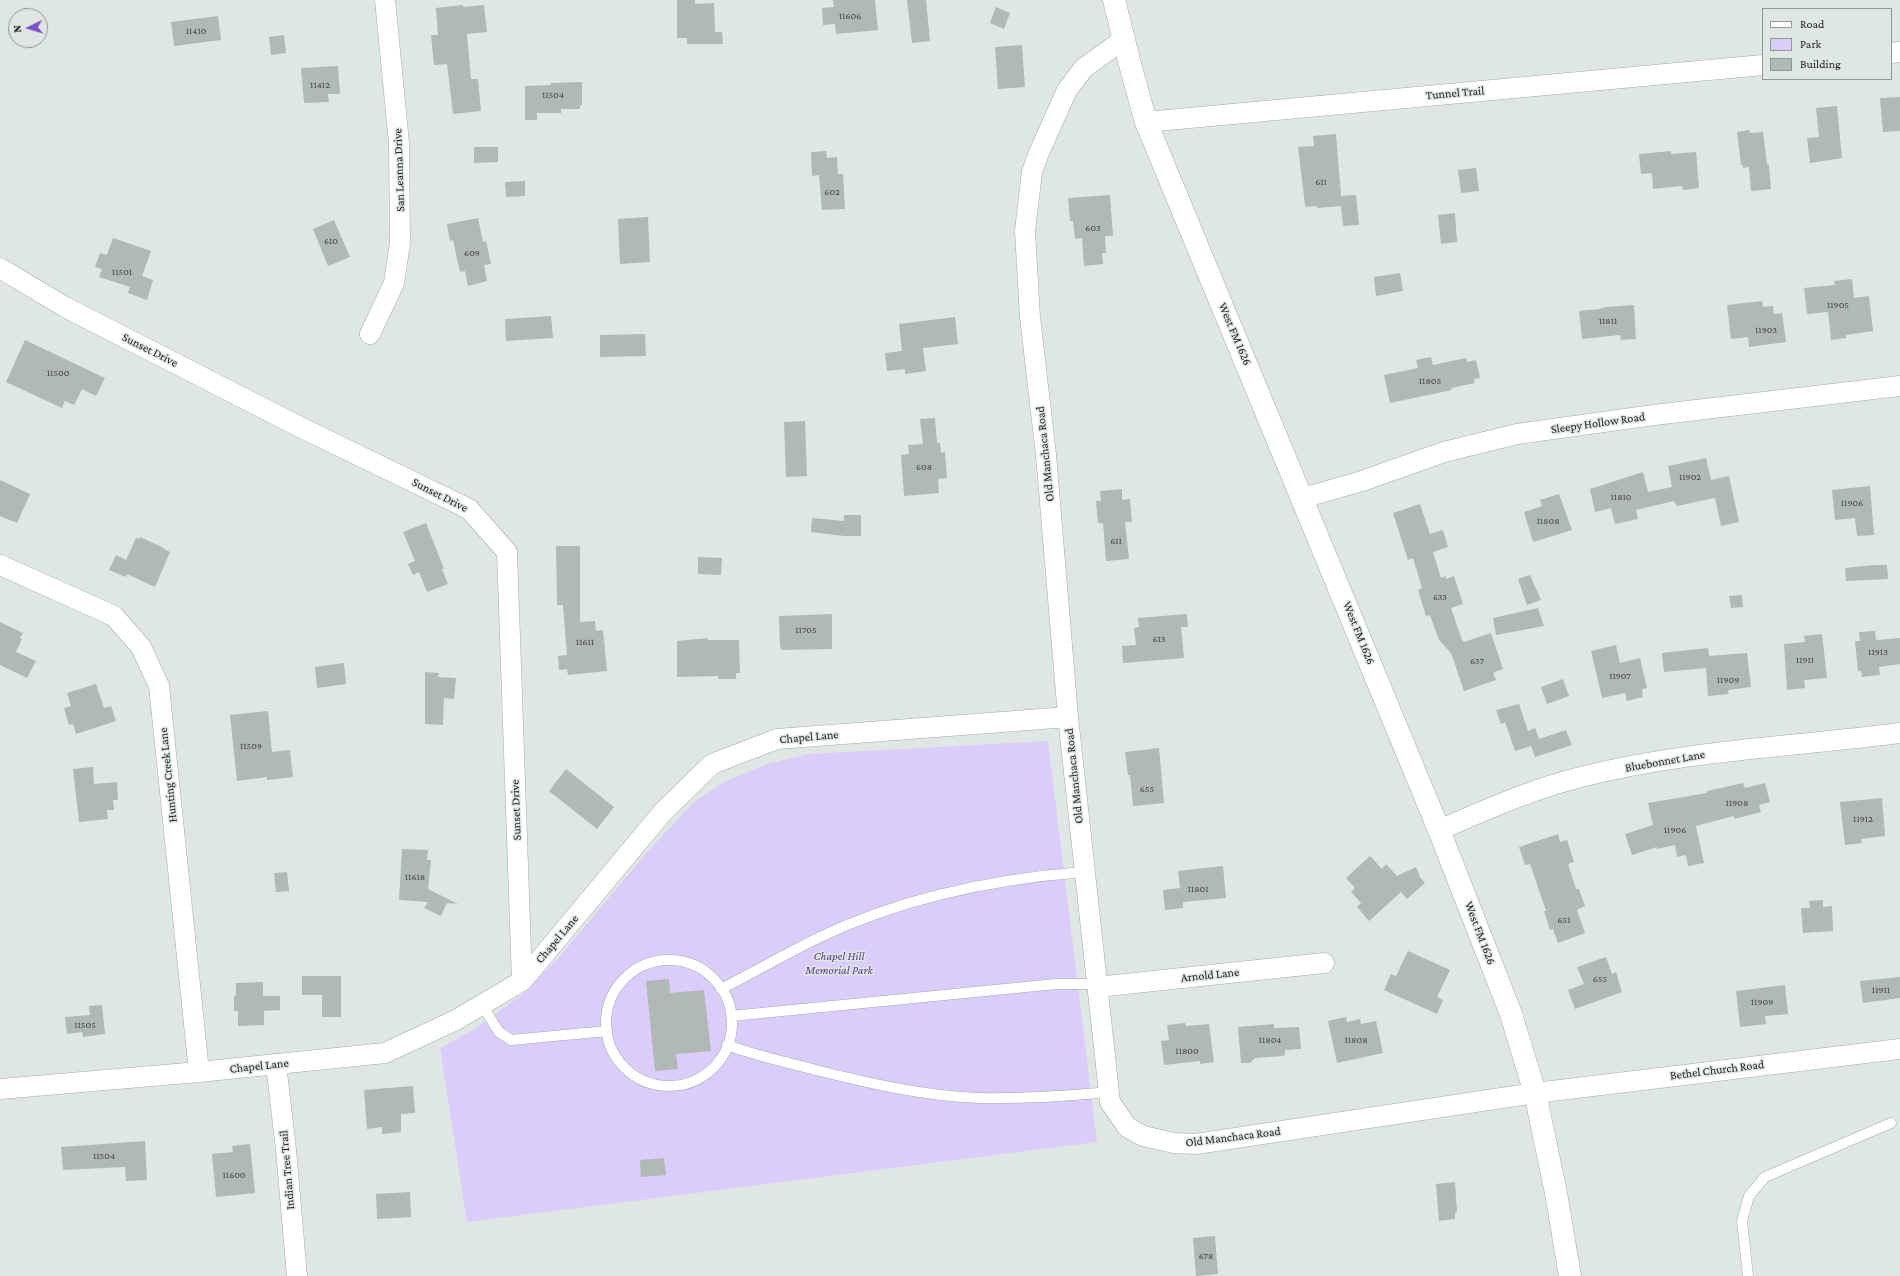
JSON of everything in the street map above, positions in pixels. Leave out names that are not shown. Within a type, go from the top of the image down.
[{"type":"main road","name":"West FM 1626","points":[[1114,0],[1146,122],[1303,498],[1439,830],[1511,1014],[1535,1093],[1556,1193],[1570,1276]]},
{"type":"street","name":"San Leanna Drive","points":[[370,334],[394,283],[400,243],[399,143],[385,0]]},
{"type":"street","name":"Old Manchaca Road","points":[[1124,39],[1084,68],[1067,90],[1032,172],[1025,231],[1030,317],[1046,455],[1068,717],[1110,1102],[1127,1127],[1143,1136],[1174,1143],[1196,1144],[1535,1093]]},
{"type":"street","name":"Tunnel Trail","points":[[1146,122],[1762,64]]},
{"type":"street","name":"Sunset Drive","points":[[0,268],[65,307],[300,427],[469,509],[507,552],[522,981]]},
{"type":"street","name":"Sleepy Hollow Road","points":[[1303,498],[1362,481],[1444,452],[1517,434],[1654,415],[1900,386]]},
{"type":"street","name":"Hunting Creek Lane","points":[[0,565],[114,616],[141,646],[159,686],[199,1072]]},
{"type":"street","name":"Chapel Lane","points":[[0,1089],[199,1072],[385,1053],[456,1020],[522,981],[662,813],[712,764],[777,739],[1068,717]]},
{"type":"street","name":"Bluebonnet Lane","points":[[1439,830],[1508,801],[1581,777],[1666,759],[1746,748],[1844,741],[1900,733]]},
{"type":"street","name":"Arnold Lane","points":[[1097,985],[1324,963]]},
{"type":"street","name":"Bethel Church Road","points":[[1535,1093],[1900,1049]]},
{"type":"street","name":"Indian Tree Trail","points":[[276,1064],[286,1150],[297,1276]]},
{"type":"lane","points":[[721,989],[818,938],[904,903],[1008,880],[1084,872]]},
{"type":"lane","points":[[656,960],[677,960],[697,966],[714,978],[726,996],[731,1016],[730,1036],[722,1056],[709,1071],[691,1082],[671,1086],[650,1083],[632,1074],[617,1059],[608,1040],[606,1020],[610,999],[621,981],[637,968],[656,960]]},
{"type":"lane","points":[[731,1016],[1056,984],[1097,985]]},
{"type":"lane","points":[[482,1005],[499,1032],[511,1040],[607,1031]]},
{"type":"lane","points":[[727,1046],[755,1055],[881,1086],[944,1095],[978,1098],[1053,1097],[1109,1092]]},
{"type":"lane","points":[[1748,1276],[1742,1221],[1749,1196],[1765,1177],[1891,1123]]},
{"type":"green space","name":"Chapel Hill Memorial Park","points":[[1048,741],[1097,1142],[467,1222],[440,1048],[474,1029],[523,994],[560,956],[648,851],[694,802],[722,783],[767,764],[809,754]]},
{"type":"building","points":[[677,0],[695,0],[695,4],[714,3],[715,32],[722,32],[723,44],[687,44],[687,38],[677,38]]},
{"type":"building","points":[[833,0],[875,0],[878,30],[836,34],[835,24],[823,25],[822,8],[834,7]]},
{"type":"building","points":[[907,0],[926,0],[930,41],[912,43]]},
{"type":"building","points":[[463,5],[463,7],[484,5],[487,32],[467,34],[471,79],[478,79],[481,111],[453,114],[447,64],[434,65],[431,35],[438,35],[436,8]]},
{"type":"building","points":[[996,7],[1010,13],[1004,29],[990,23]]},
{"type":"building","points":[[218,16],[221,40],[174,46],[171,22]]},
{"type":"building","points":[[284,35],[286,53],[271,55],[269,37]]},
{"type":"building","points":[[1022,45],[1025,87],[998,89],[995,47]]},
{"type":"building","points":[[338,66],[340,94],[328,94],[329,102],[304,103],[301,68]]},
{"type":"building","points":[[582,82],[582,105],[580,105],[580,109],[561,109],[561,113],[537,113],[537,120],[525,120],[525,86]]},
{"type":"building","points":[[1900,97],[1900,131],[1883,132],[1880,98]]},
{"type":"building","points":[[1837,106],[1842,158],[1810,163],[1807,138],[1819,137],[1816,108]]},
{"type":"building","points":[[1749,130],[1750,133],[1763,132],[1767,164],[1769,165],[1771,189],[1751,191],[1749,167],[1743,168],[1743,165],[1741,165],[1737,132]]},
{"type":"building","points":[[1336,134],[1341,196],[1356,195],[1359,225],[1343,226],[1341,206],[1317,208],[1317,206],[1306,207],[1305,205],[1298,147],[1314,146],[1313,136]]},
{"type":"building","points":[[474,147],[498,147],[498,162],[474,163]]},
{"type":"building","points":[[826,151],[827,158],[837,157],[838,174],[843,174],[845,209],[822,210],[819,175],[812,176],[811,152]]},
{"type":"building","points":[[1671,151],[1671,154],[1696,152],[1699,188],[1683,190],[1682,186],[1653,189],[1652,173],[1641,174],[1639,154]]},
{"type":"building","points":[[1476,168],[1479,191],[1461,193],[1458,170]]},
{"type":"building","points":[[525,181],[525,196],[506,197],[505,182]]},
{"type":"building","points":[[1110,195],[1113,236],[1105,236],[1106,253],[1102,253],[1103,264],[1084,266],[1082,238],[1075,239],[1073,221],[1070,221],[1068,198]]},
{"type":"building","points":[[1455,213],[1457,242],[1441,244],[1438,215]]},
{"type":"building","points":[[648,217],[650,262],[620,264],[618,219]]},
{"type":"building","points":[[478,218],[483,242],[486,241],[491,264],[484,265],[487,281],[468,286],[465,271],[460,272],[453,240],[450,241],[447,224]]},
{"type":"building","points":[[334,220],[350,257],[328,266],[313,229]]},
{"type":"building","points":[[113,238],[151,251],[142,276],[153,280],[147,300],[128,293],[130,287],[99,277],[102,269],[95,267],[100,253],[107,255]]},
{"type":"building","points":[[1400,273],[1403,291],[1376,296],[1374,277]]},
{"type":"building","points":[[1852,279],[1854,298],[1869,296],[1873,331],[1846,335],[1846,338],[1831,340],[1828,312],[1807,314],[1804,288],[1835,285],[1834,281]]},
{"type":"building","points":[[1762,301],[1763,307],[1773,306],[1774,314],[1782,313],[1786,342],[1749,347],[1748,337],[1731,339],[1727,305]]},
{"type":"building","points":[[1634,305],[1636,339],[1621,340],[1620,335],[1582,339],[1579,311]]},
{"type":"building","points":[[551,316],[553,338],[506,341],[505,319]]},
{"type":"building","points":[[955,317],[958,344],[923,348],[926,371],[905,374],[905,369],[887,371],[885,353],[902,351],[899,324]]},
{"type":"building","points":[[645,334],[646,356],[600,357],[600,335]]},
{"type":"building","points":[[25,340],[105,378],[96,396],[82,389],[74,405],[65,401],[62,408],[6,382]]},
{"type":"building","points":[[1431,357],[1433,365],[1466,358],[1467,362],[1476,360],[1480,378],[1474,379],[1475,383],[1451,388],[1452,390],[1390,403],[1384,375],[1418,368],[1416,360]]},
{"type":"building","points":[[935,418],[937,443],[940,443],[941,453],[945,452],[947,478],[938,479],[939,493],[904,496],[901,455],[909,454],[908,445],[923,444],[920,419]]},
{"type":"building","points":[[805,421],[807,476],[786,477],[784,422]]},
{"type":"building","points":[[1706,458],[1711,480],[1729,476],[1739,522],[1721,526],[1715,498],[1677,506],[1674,501],[1636,510],[1638,519],[1615,524],[1611,508],[1595,512],[1590,489],[1643,472],[1648,492],[1672,487],[1668,466]]},
{"type":"building","points":[[0,480],[30,494],[17,523],[0,516]]},
{"type":"building","points":[[1870,486],[1874,535],[1857,536],[1855,518],[1835,520],[1832,490]]},
{"type":"building","points":[[1122,489],[1122,500],[1130,499],[1132,522],[1125,522],[1129,559],[1106,561],[1103,523],[1098,523],[1096,501],[1101,501],[1100,491]]},
{"type":"building","points":[[1559,494],[1572,530],[1533,542],[1524,512],[1542,506],[1540,500]]},
{"type":"building","points":[[1420,504],[1430,534],[1443,530],[1448,547],[1433,552],[1441,578],[1446,576],[1446,579],[1454,576],[1463,604],[1451,608],[1462,640],[1464,642],[1491,633],[1503,669],[1493,673],[1496,680],[1464,691],[1451,653],[1439,640],[1430,615],[1426,616],[1418,590],[1422,588],[1413,558],[1408,560],[1393,513]]},
{"type":"building","points":[[844,515],[861,515],[861,536],[844,536],[811,532],[812,518],[844,521]]},
{"type":"building","points":[[426,523],[444,569],[442,569],[448,584],[427,592],[419,572],[413,575],[408,564],[415,561],[403,532]]},
{"type":"building","points":[[140,537],[170,552],[155,587],[127,574],[126,577],[109,570],[116,555],[126,560],[136,538],[139,539]]},
{"type":"building","points":[[556,546],[580,546],[580,622],[595,621],[596,631],[603,630],[607,671],[568,675],[567,669],[559,670],[558,656],[567,655],[563,605],[557,605]]},
{"type":"building","points":[[698,557],[722,558],[721,575],[698,574]]},
{"type":"building","points":[[1887,565],[1888,579],[1846,581],[1845,568]]},
{"type":"building","points":[[1530,575],[1541,600],[1527,605],[1518,579]]},
{"type":"building","points":[[1742,595],[1743,607],[1731,608],[1729,596]]},
{"type":"building","points":[[1538,608],[1544,626],[1496,635],[1493,618]]},
{"type":"building","points":[[832,614],[832,649],[782,650],[780,646],[779,616]]},
{"type":"building","points":[[1187,614],[1188,627],[1181,627],[1184,658],[1123,663],[1122,646],[1136,645],[1134,628],[1139,627],[1138,618]]},
{"type":"building","points":[[0,622],[23,633],[16,652],[36,661],[27,678],[0,665]]},
{"type":"building","points":[[1875,631],[1876,640],[1900,638],[1900,664],[1879,667],[1880,675],[1862,677],[1861,671],[1858,671],[1855,641],[1860,641],[1859,632]]},
{"type":"building","points":[[1822,634],[1827,678],[1804,680],[1805,688],[1787,690],[1784,644],[1805,642],[1804,636]]},
{"type":"building","points":[[708,638],[707,640],[739,640],[740,673],[736,673],[736,679],[718,679],[718,676],[677,677],[677,641]]},
{"type":"building","points":[[1616,645],[1620,663],[1640,658],[1647,688],[1642,689],[1643,697],[1627,701],[1625,693],[1602,698],[1591,651]]},
{"type":"building","points":[[1708,648],[1709,656],[1747,653],[1751,687],[1728,690],[1729,694],[1708,696],[1706,668],[1664,672],[1662,653]]},
{"type":"building","points":[[344,663],[346,684],[317,688],[315,667]]},
{"type":"building","points":[[425,672],[439,673],[438,677],[456,678],[454,699],[444,698],[443,725],[425,724]]},
{"type":"building","points":[[1563,679],[1569,696],[1547,704],[1541,687]]},
{"type":"building","points":[[96,684],[104,708],[111,706],[116,721],[76,734],[73,724],[69,725],[64,708],[71,706],[67,693]]},
{"type":"building","points":[[1519,704],[1528,731],[1535,728],[1539,739],[1566,730],[1572,745],[1535,757],[1531,746],[1515,751],[1505,722],[1501,724],[1496,710]]},
{"type":"building","points":[[268,711],[272,752],[290,750],[293,777],[267,780],[267,777],[237,781],[230,715]]},
{"type":"building","points":[[1159,748],[1164,803],[1133,806],[1130,775],[1128,775],[1125,752]]},
{"type":"building","points":[[93,767],[94,784],[117,782],[118,800],[113,800],[114,810],[107,810],[108,819],[79,822],[73,769]]},
{"type":"building","points":[[566,769],[614,807],[597,829],[549,791]]},
{"type":"building","points":[[1743,783],[1745,788],[1765,783],[1770,802],[1759,805],[1761,812],[1734,819],[1734,816],[1696,826],[1704,863],[1688,866],[1686,855],[1677,857],[1675,845],[1657,849],[1657,847],[1632,855],[1625,834],[1653,825],[1648,803],[1707,793],[1707,791]]},
{"type":"building","points":[[1882,798],[1885,836],[1861,839],[1862,843],[1845,845],[1840,802]]},
{"type":"building","points":[[1558,834],[1560,842],[1567,840],[1574,862],[1568,864],[1576,889],[1579,889],[1585,906],[1577,910],[1585,933],[1558,943],[1553,929],[1550,930],[1544,911],[1546,911],[1530,864],[1525,865],[1519,847]]},
{"type":"building","points":[[402,849],[428,850],[427,860],[431,860],[428,889],[458,904],[447,903],[441,916],[424,908],[428,902],[399,900]]},
{"type":"building","points":[[1370,856],[1382,869],[1386,864],[1397,876],[1416,867],[1420,877],[1425,883],[1407,899],[1401,892],[1369,921],[1357,907],[1361,903],[1351,892],[1355,888],[1346,878]]},
{"type":"building","points":[[1223,866],[1226,898],[1183,902],[1183,908],[1165,910],[1163,890],[1180,888],[1178,871]]},
{"type":"building","points":[[287,872],[289,891],[276,892],[274,873]]},
{"type":"building","points":[[1823,900],[1823,907],[1832,906],[1833,931],[1803,933],[1801,908],[1810,908],[1809,901]]},
{"type":"building","points":[[1408,951],[1450,970],[1437,997],[1443,1000],[1437,1014],[1384,990],[1391,974],[1396,976]]},
{"type":"building","points":[[1606,957],[1612,974],[1616,972],[1622,992],[1575,1009],[1568,990],[1584,984],[1577,967]]},
{"type":"building","points":[[302,976],[341,976],[341,1017],[322,1017],[322,995],[302,995]]},
{"type":"building","points":[[1900,977],[1900,998],[1863,1003],[1860,981]]},
{"type":"building","points":[[669,979],[670,993],[704,990],[711,1051],[676,1054],[678,1069],[655,1071],[646,981]]},
{"type":"building","points":[[263,982],[263,996],[280,996],[280,1010],[264,1011],[264,1025],[238,1026],[238,1011],[234,1011],[236,983]]},
{"type":"building","points":[[1785,985],[1788,1014],[1765,1016],[1766,1024],[1740,1027],[1736,991]]},
{"type":"building","points":[[102,1005],[105,1034],[83,1037],[82,1032],[67,1034],[65,1017],[90,1015],[89,1006]]},
{"type":"building","points":[[1346,1017],[1347,1022],[1360,1019],[1361,1024],[1376,1021],[1383,1053],[1337,1063],[1328,1021]]},
{"type":"building","points":[[1185,1023],[1186,1026],[1209,1024],[1214,1062],[1200,1064],[1200,1061],[1164,1065],[1161,1041],[1169,1040],[1167,1025]]},
{"type":"building","points":[[1274,1024],[1274,1028],[1299,1027],[1301,1049],[1285,1050],[1285,1055],[1283,1056],[1255,1058],[1250,1063],[1241,1063],[1238,1027]]},
{"type":"building","points":[[413,1086],[415,1113],[401,1114],[401,1132],[382,1134],[382,1127],[367,1129],[364,1090]]},
{"type":"building","points":[[145,1141],[147,1180],[126,1181],[125,1167],[63,1170],[61,1147]]},
{"type":"building","points":[[250,1144],[255,1193],[216,1197],[212,1154],[233,1152],[232,1146]]},
{"type":"building","points":[[664,1158],[666,1175],[641,1177],[640,1160]]},
{"type":"building","points":[[1455,1182],[1457,1212],[1455,1213],[1455,1219],[1439,1221],[1436,1184]]},
{"type":"building","points":[[410,1192],[411,1217],[377,1219],[376,1194]]},
{"type":"building","points":[[1215,1236],[1218,1274],[1196,1276],[1193,1238]]}]
